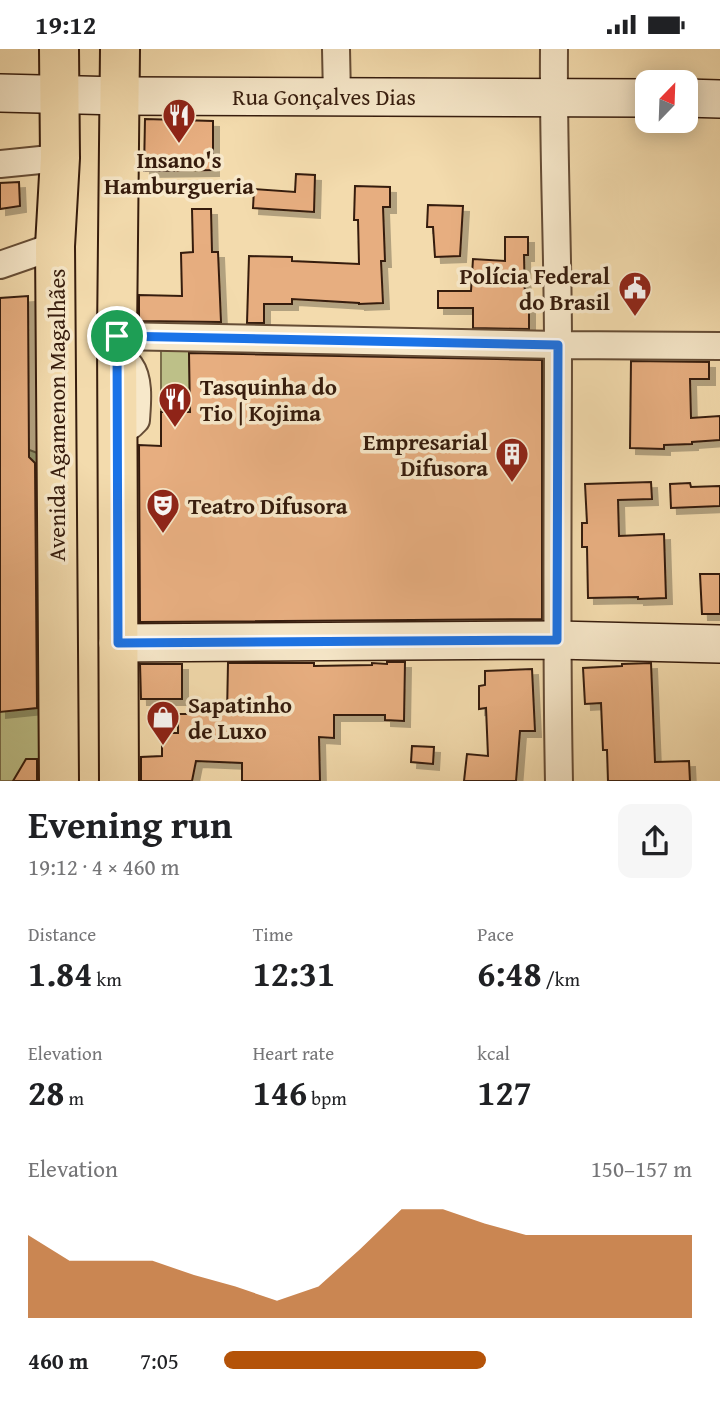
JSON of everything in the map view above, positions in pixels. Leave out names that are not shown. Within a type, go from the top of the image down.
[{"type":"main road","name":"Avenida Agamenon Magalhães","points":[[59,49],[60,158],[55,246],[59,781]]},
{"type":"main road","points":[[119,781],[117,346],[120,49]]},
{"type":"street","points":[[336,49],[337,96]]},
{"type":"street","points":[[554,49],[559,781]]},
{"type":"street","name":"Rua Gonçalves Dias","points":[[0,93],[635,98]]},
{"type":"street","points":[[698,98],[720,99]]},
{"type":"street","points":[[0,164],[60,158]]},
{"type":"street","points":[[0,265],[55,246]]},
{"type":"street","points":[[117,346],[720,347]]},
{"type":"street","points":[[118,643],[557,640],[720,644]]},
{"type":"green space","points":[[161,344],[189,344],[190,412],[161,412]]},
{"type":"green space","points":[[0,439],[48,457],[46,781],[0,781]]},
{"type":"building","name":"Insano's Hamburgueria","points":[[145,119],[213,121],[213,170],[144,171]]},
{"type":"building","points":[[296,174],[315,175],[314,212],[253,208],[254,189],[295,192]]},
{"type":"building","points":[[19,182],[20,206],[0,209],[0,183]]},
{"type":"building","points":[[355,186],[390,187],[390,207],[383,207],[383,303],[292,299],[292,304],[264,304],[264,323],[247,323],[249,256],[292,257],[292,261],[359,264],[358,220],[354,220]]},
{"type":"building","points":[[428,205],[463,206],[460,256],[435,257],[433,227],[427,227]]},
{"type":"building","points":[[192,209],[211,209],[212,252],[218,252],[221,322],[139,321],[139,295],[182,296],[181,253],[193,252]]},
{"type":"building","points":[[505,237],[528,237],[528,255],[524,255],[529,329],[473,328],[473,308],[438,308],[438,291],[471,291],[473,259],[505,261]]},
{"type":"building","points":[[28,296],[29,457],[35,463],[37,708],[0,712],[0,298]]},
{"type":"building","points":[[189,353],[542,360],[542,619],[140,622],[139,445],[161,446],[161,412],[190,412]]},
{"type":"building","points":[[631,361],[709,362],[709,379],[690,379],[691,418],[720,416],[720,440],[664,445],[664,449],[630,448]]},
{"type":"building","points":[[651,482],[652,499],[618,500],[619,536],[664,534],[666,598],[588,598],[587,547],[582,547],[582,523],[587,523],[585,484]]},
{"type":"building","points":[[690,483],[691,487],[720,486],[720,506],[671,508],[670,484]]},
{"type":"building","points":[[700,574],[720,574],[720,614],[702,614]]},
{"type":"building","points":[[405,662],[404,721],[385,720],[385,715],[334,715],[334,738],[319,737],[320,781],[242,781],[242,763],[196,761],[192,781],[141,781],[141,757],[162,756],[162,733],[178,733],[178,714],[227,714],[228,663],[314,663],[314,666],[372,665]]},
{"type":"building","points":[[651,663],[655,762],[689,761],[690,781],[608,781],[607,750],[603,750],[601,703],[585,704],[583,668]]},
{"type":"building","points":[[140,664],[182,664],[182,699],[141,699]]},
{"type":"building","points":[[532,669],[535,731],[520,731],[516,781],[464,781],[467,754],[488,756],[486,708],[479,709],[479,686],[485,685],[485,671]]},
{"type":"building","points":[[412,746],[434,747],[433,764],[411,762]]},
{"type":"building","points":[[26,759],[37,759],[37,781],[13,781]]},
{"type":"place","name":"Insano's Hamburgueria","points":[[179,145]]},
{"type":"place","name":"Polícia Federal do Brasil","points":[[635,318]]},
{"type":"place","name":"Tasquinha do Tio | Kojima","points":[[175,429]]},
{"type":"place","name":"Empresarial Difusora","points":[[512,484]]},
{"type":"place","name":"Teatro Difusora","points":[[163,535]]},
{"type":"place","name":"Sapatinho de Luxo","points":[[163,747]]},
{"type":"route","points":[[117,336],[558,345],[557,640],[118,643],[117,336]]}]
